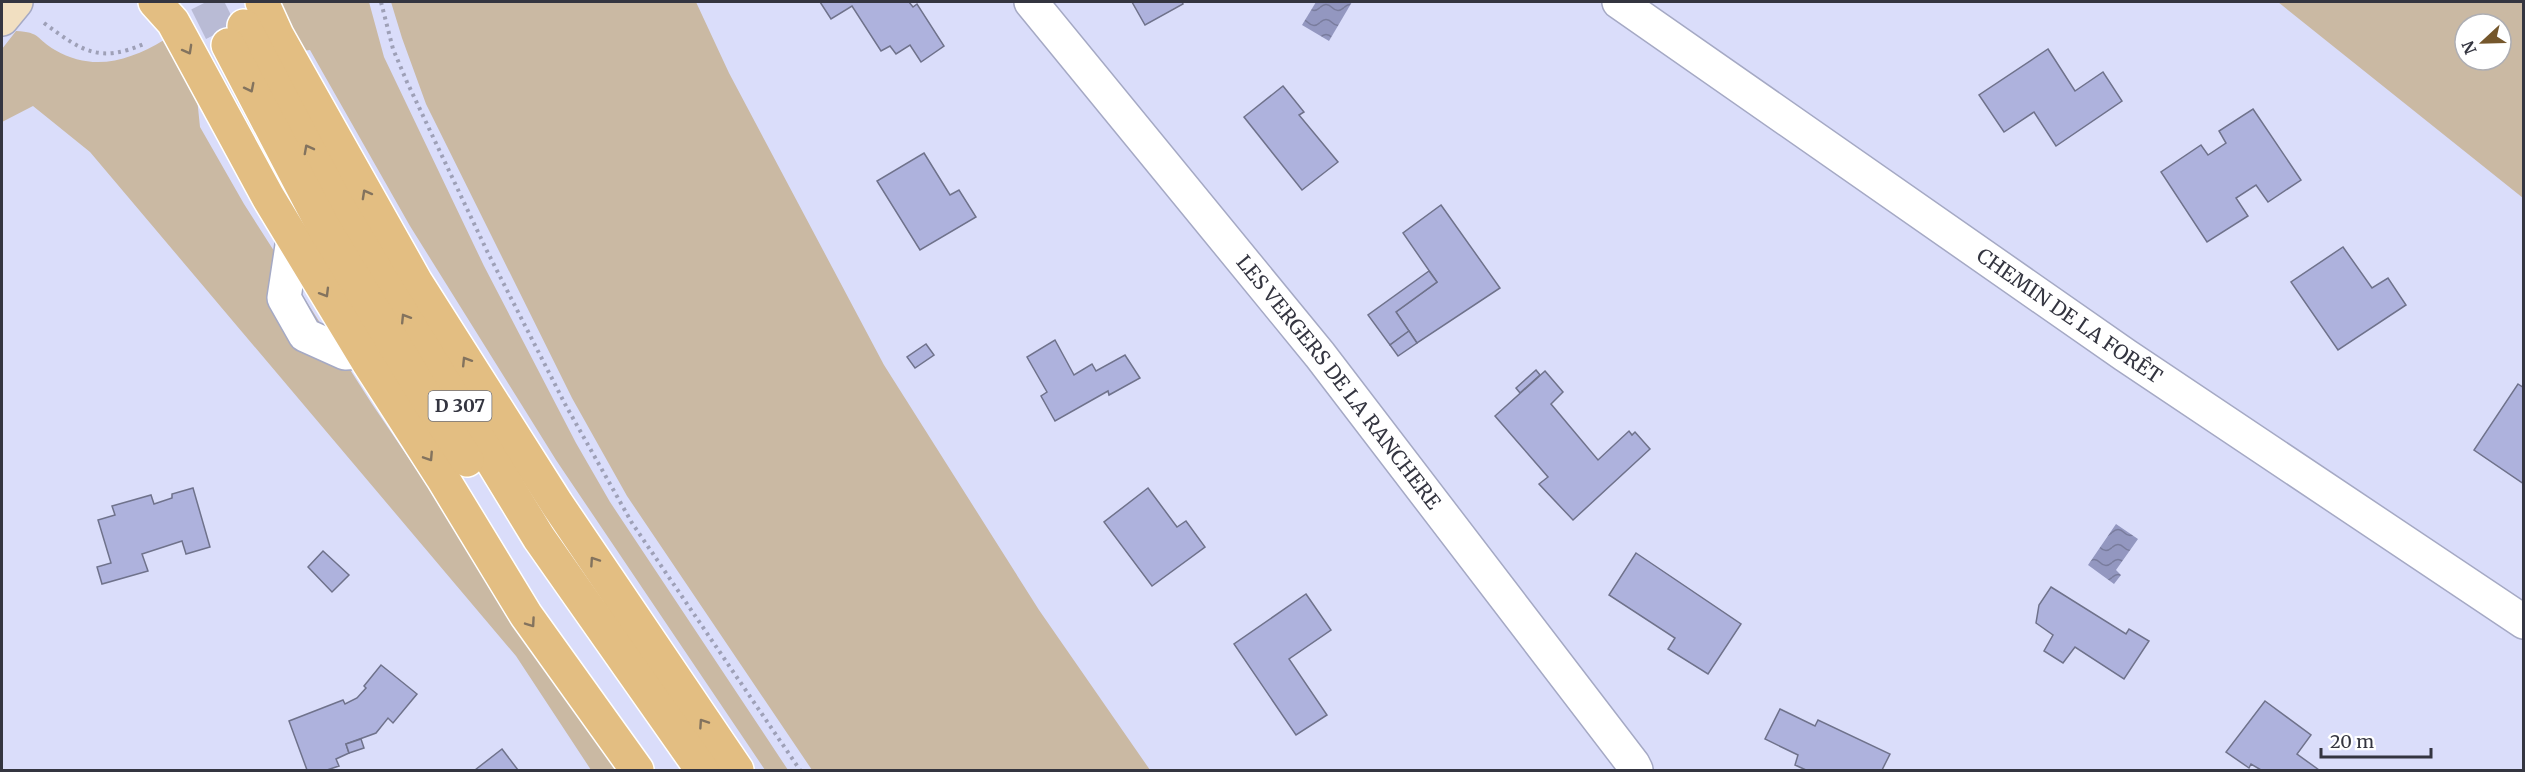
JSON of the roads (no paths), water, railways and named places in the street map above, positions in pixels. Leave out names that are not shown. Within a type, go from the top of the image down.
[{"type":"main road","points":[[164,12],[293,239],[362,352],[526,615],[637,771]]},
{"type":"main road","points":[[243,21],[277,35],[416,282],[557,504],[737,771]]},
{"type":"main road","name":"D 307","points":[[243,21],[324,228],[426,397],[588,643],[681,771]]},
{"type":"main road","name":"D 307","points":[[243,21],[346,219],[533,528],[702,771]]},
{"type":"street","name":"LES VERGERS DE LA RANCHERE","points":[[1031,2],[1320,355],[1554,658],[1636,771]]},
{"type":"street","name":"CHEMIN DE LA FORÊT","points":[[1619,2],[2125,355],[2523,622]]},
{"type":"street","points":[[2,19],[28,11]]},
{"type":"water","points":[[1316,2],[1352,2],[1329,41],[1302,25]]},
{"type":"water","points":[[2116,524],[2138,539],[2116,570],[2121,575],[2114,584],[2088,565]]},
{"type":"tunnel","points":[[206,2],[223,36]]}]
